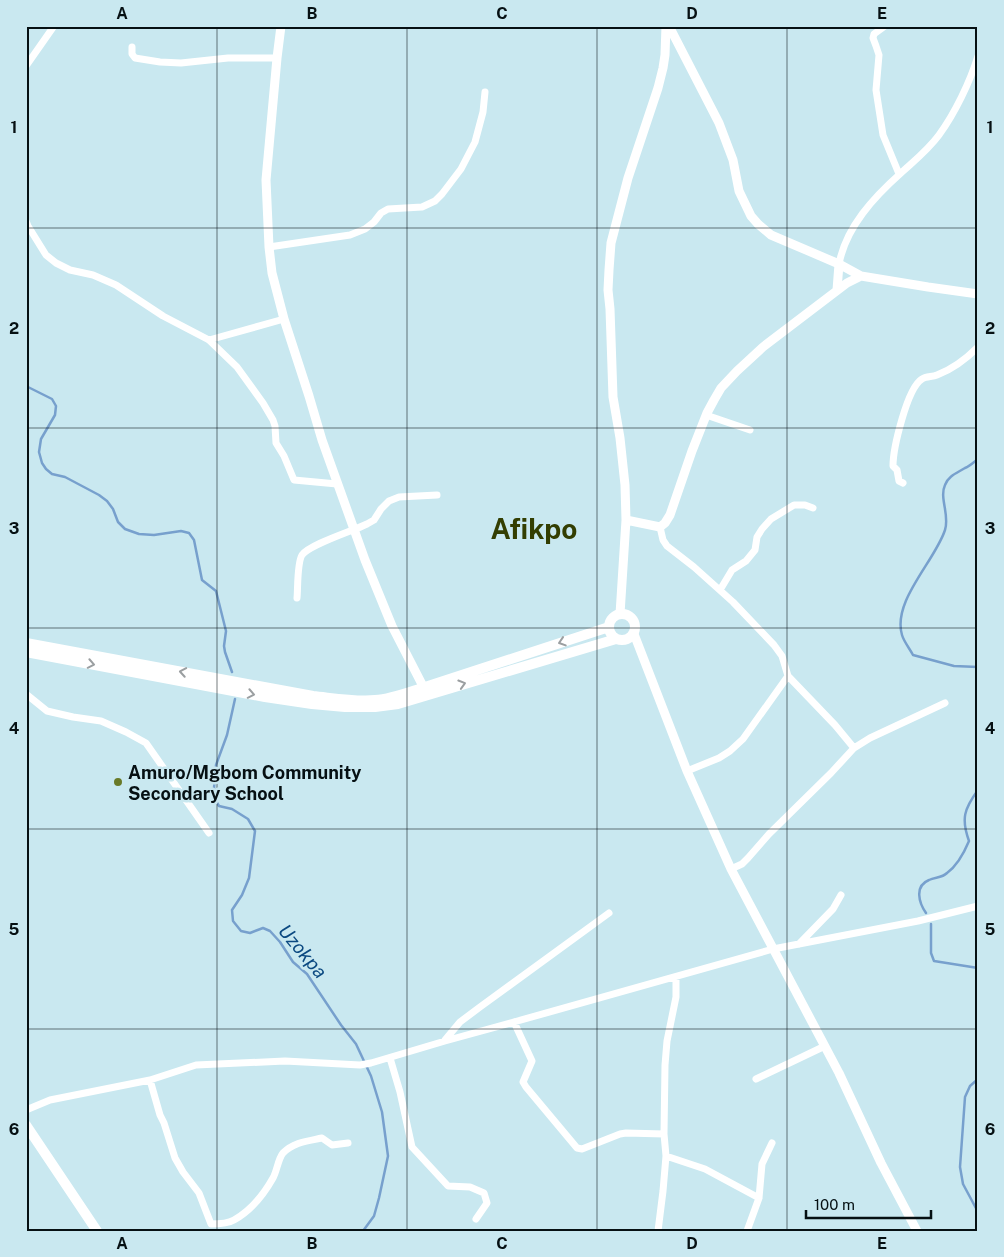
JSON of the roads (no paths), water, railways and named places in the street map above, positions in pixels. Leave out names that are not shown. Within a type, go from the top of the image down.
[{"type":"main road","points":[[26,644],[313,696],[375,700],[426,691],[616,639],[625,640],[634,634],[636,629],[629,615],[620,614],[609,622],[610,632],[616,639]]},
{"type":"main road","points":[[26,652],[264,697],[321,705],[375,707],[398,704],[426,691],[608,627]]},
{"type":"main road","points":[[26,1125],[98,1231]]},
{"type":"street","points":[[26,66],[54,26]]},
{"type":"street","points":[[281,26],[266,180],[268,247],[272,274],[322,440],[354,530],[392,626],[426,691]]},
{"type":"street","points":[[667,26],[719,123],[733,160],[739,191],[751,216],[758,224],[771,235],[839,264],[861,276],[978,294]]},
{"type":"street","points":[[620,614],[626,520],[625,485],[620,438],[612,398],[608,290],[611,243],[626,188],[658,88],[663,64],[667,26]]},
{"type":"street","points":[[884,26],[874,34],[873,38],[879,55],[876,90],[883,135],[899,174]]},
{"type":"street","points":[[132,47],[132,54],[135,58],[160,62],[181,63],[228,58],[277,58]]},
{"type":"street","points":[[663,64],[673,54],[683,54]]},
{"type":"street","points":[[838,290],[839,264],[845,242],[868,205],[899,174],[920,157],[939,135],[960,100],[974,70],[978,56]]},
{"type":"street","points":[[268,247],[350,235],[365,229],[381,213],[388,209],[422,207],[435,202],[461,169],[475,142],[483,112],[485,92]]},
{"type":"street","points":[[26,221],[46,255],[56,263],[70,270],[93,275],[116,285],[163,316],[208,340],[237,367],[263,403],[273,420],[276,443],[284,456],[294,480],[338,484]]},
{"type":"street","points":[[660,527],[670,515],[706,415],[721,388],[762,347],[847,283],[861,276]]},
{"type":"street","points":[[208,340],[284,319]]},
{"type":"street","points":[[903,483],[899,481],[893,461],[902,419],[915,385],[922,378],[936,376],[962,362],[978,347]]},
{"type":"street","points":[[706,415],[750,430]]},
{"type":"street","points":[[297,598],[300,562],[302,555],[307,550],[374,520],[389,502],[399,497],[437,495]]},
{"type":"street","points":[[720,590],[732,570],[746,561],[755,550],[757,537],[771,520],[794,506],[805,505],[813,508]]},
{"type":"street","points":[[626,520],[660,527]]},
{"type":"street","points":[[660,527],[663,540],[667,546],[733,602],[774,645],[782,656],[788,676],[835,725],[854,748]]},
{"type":"street","points":[[634,634],[687,771],[731,869],[839,1072],[881,1163],[916,1231]]},
{"type":"street","points":[[687,771],[719,758],[743,739],[788,676]]},
{"type":"street","points":[[26,694],[47,711],[101,721],[146,743],[209,833]]},
{"type":"street","points":[[731,869],[742,864],[854,748],[870,738],[945,703]]},
{"type":"street","points":[[799,944],[833,909],[841,895]]},
{"type":"street","points":[[26,1110],[50,1100],[150,1080],[196,1065],[285,1061],[360,1065],[370,1063],[773,949],[918,921],[978,906]]},
{"type":"street","points":[[444,1041],[460,1022],[609,913]]},
{"type":"street","points":[[658,1231],[666,1156],[664,1134],[665,1065],[667,1041],[676,997],[676,977]]},
{"type":"street","points":[[514,1022],[532,1062],[523,1082],[577,1148],[582,1149],[626,1133],[664,1134]]},
{"type":"street","points":[[756,1080],[825,1046]]},
{"type":"street","points":[[390,1058],[400,1092],[412,1147],[448,1186],[470,1187],[484,1193],[487,1203],[476,1219]]},
{"type":"street","points":[[150,1080],[175,1158],[199,1193],[211,1224],[233,1221],[250,1209],[264,1193],[282,1154],[299,1142],[322,1138],[332,1145],[348,1143]]},
{"type":"street","points":[[747,1231],[759,1198],[762,1164],[772,1143]]},
{"type":"street","points":[[666,1156],[705,1169],[759,1198]]},
{"type":"waterway","points":[[26,386],[52,399],[56,406],[55,415],[41,439],[39,452],[46,469],[52,474],[65,477],[107,501],[113,509],[118,522],[125,529],[139,534],[154,535],[181,531],[189,533],[194,540],[202,580],[216,591],[226,631],[225,652],[232,672]]},
{"type":"waterway","points":[[978,459],[953,475],[946,482],[943,490],[946,518],[945,530],[933,555],[909,595],[903,609],[901,622],[903,638],[913,655],[954,666],[978,667]]},
{"type":"waterway","name":"Uzokpa","points":[[235,699],[227,735],[216,765],[214,788],[216,801],[219,806],[232,809],[248,819],[255,831],[249,878],[242,895],[232,910],[233,921],[241,931],[250,933],[263,928],[270,931],[280,942],[293,962],[307,974],[356,1044],[371,1076],[382,1112],[388,1156],[374,1216],[363,1231]]},
{"type":"waterway","points":[[926,913],[919,895],[921,886],[929,880],[945,875],[963,854],[969,841],[965,826],[965,814],[978,790]]},
{"type":"waterway","points":[[931,924],[931,953],[934,961],[978,968]]},
{"type":"waterway","points":[[978,1079],[970,1086],[965,1097],[960,1167],[963,1184],[978,1212]]},
{"type":"place","name":"Amuro/Mgbom Community Secondary School","points":[[118,782]]},
{"type":"district","name":"Afikpo","points":[[534,528]]}]
